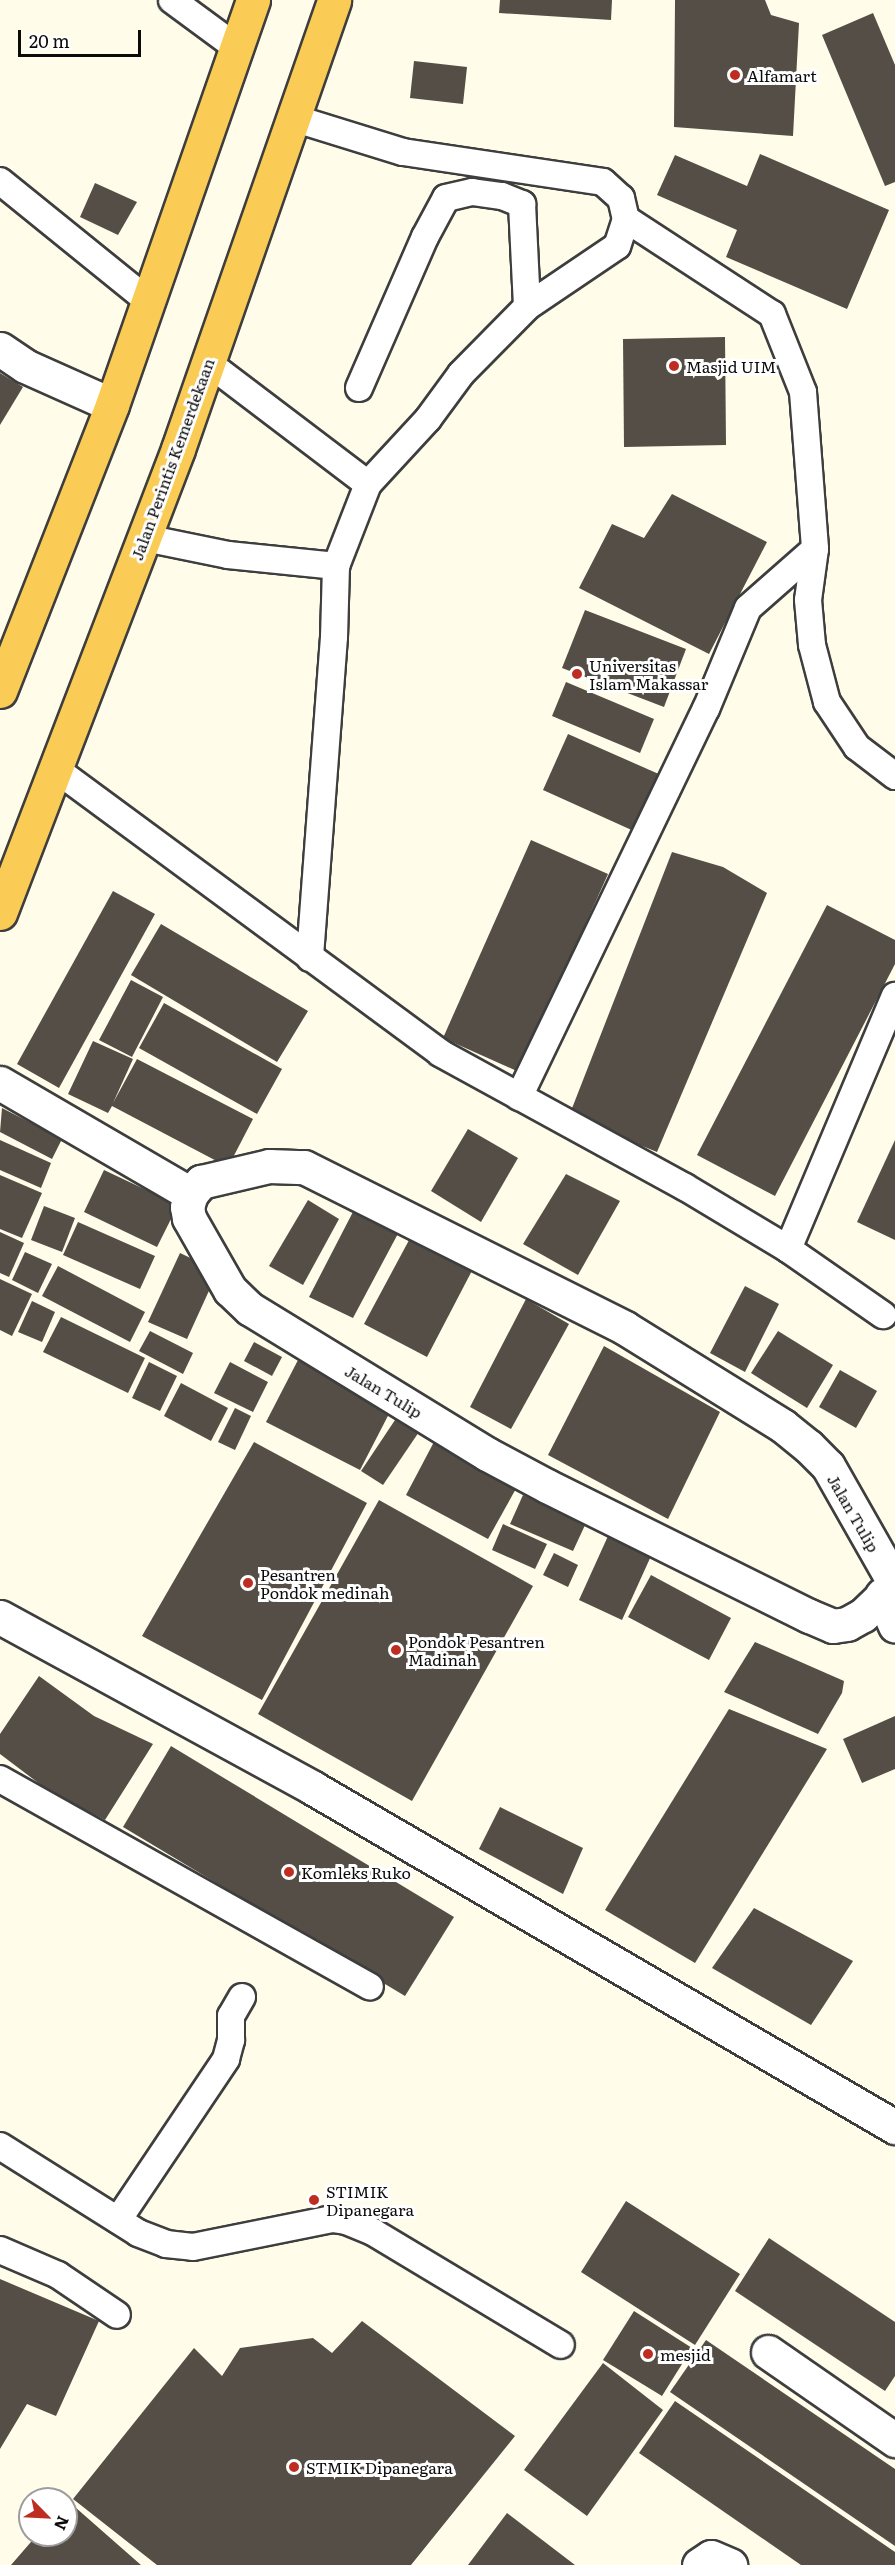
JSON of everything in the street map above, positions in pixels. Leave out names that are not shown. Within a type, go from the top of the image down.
[{"type":"highway","points":[[0,691],[112,405],[253,0]]},
{"type":"highway","name":"Jalan Perintis Kemerdekaan","points":[[0,913],[54,768],[145,538],[334,0]]},
{"type":"street","points":[[0,349],[25,366],[112,405]]},
{"type":"street","points":[[0,1083],[191,1194]]},
{"type":"street","name":"Jalan Tulip","points":[[268,1166],[304,1167],[625,1328],[783,1426],[808,1446],[828,1466],[891,1588],[863,1615],[847,1624],[833,1626],[547,1486],[487,1454],[249,1309],[230,1290],[189,1218],[187,1207],[191,1194],[201,1182],[221,1175],[268,1166]]},
{"type":"street","points":[[891,1588],[895,1626]]},
{"type":"street","points":[[0,1617],[314,1788],[895,2127]]},
{"type":"street","points":[[768,2352],[895,2440]]},
{"type":"street","points":[[699,2565],[711,2557],[730,2565]]},
{"type":"lane","points":[[172,0],[237,48]]},
{"type":"lane","points":[[293,118],[403,152],[603,182],[621,198],[626,219],[617,246],[527,307],[461,374],[428,419],[368,484],[336,566],[333,649],[310,958]]},
{"type":"lane","points":[[527,307],[522,204],[538,172]]},
{"type":"lane","points":[[0,181],[148,301]]},
{"type":"lane","points":[[359,388],[424,237],[446,198],[472,192],[502,196],[522,204]]},
{"type":"lane","points":[[626,219],[772,314],[802,392],[815,549],[808,600],[812,645],[827,702],[857,747],[895,776]]},
{"type":"lane","points":[[207,362],[368,484]]},
{"type":"lane","points":[[145,538],[228,555],[336,566]]},
{"type":"lane","points":[[519,1097],[706,709],[748,608],[815,549]]},
{"type":"lane","points":[[54,768],[440,1053],[685,1187],[788,1249],[883,1315]]},
{"type":"lane","points":[[788,1249],[895,996]]},
{"type":"lane","points":[[0,1779],[370,1987]]},
{"type":"lane","points":[[118,2220],[226,2059],[231,2040],[231,2016],[242,1997]]},
{"type":"lane","points":[[0,2146],[138,2233],[166,2244],[193,2247],[332,2219],[346,2221],[373,2232],[561,2345]]},
{"type":"lane","points":[[0,2250],[58,2275],[117,2314]]},
{"type":"building","points":[[500,0],[612,0],[611,20],[499,13]]},
{"type":"building","name":"Alfamart","points":[[675,0],[765,0],[771,15],[799,23],[793,136],[674,127]]},
{"type":"building","points":[[873,13],[895,65],[895,182],[885,186],[822,35]]},
{"type":"building","points":[[414,61],[467,67],[463,104],[410,98]]},
{"type":"building","points":[[760,154],[889,210],[847,309],[726,257],[737,230],[657,195],[675,155],[747,186]]},
{"type":"building","points":[[95,183],[137,202],[118,235],[80,217]]},
{"type":"building","name":"Masjid UIM","points":[[725,337],[726,445],[624,447],[623,339]]},
{"type":"building","points":[[0,373],[23,387],[0,425]]},
{"type":"building","name":"Universitas Islam Makassar","points":[[672,494],[767,542],[709,654],[579,588],[612,524],[644,538]]},
{"type":"building","name":"Universitas Islam Makassar","points":[[585,610],[686,649],[664,707],[562,668]]},
{"type":"building","name":"Universitas Islam Makassar","points":[[566,682],[654,719],[640,753],[552,716]]},
{"type":"building","name":"Universitas Islam Makassar","points":[[568,734],[661,775],[636,832],[543,790]]},
{"type":"building","points":[[531,840],[608,874],[519,1072],[443,1038]]},
{"type":"building","points":[[672,852],[723,867],[767,893],[657,1152],[569,1116]]},
{"type":"building","points":[[113,891],[155,914],[59,1088],[17,1064]]},
{"type":"building","points":[[827,905],[895,940],[895,964],[775,1196],[697,1155]]},
{"type":"building","points":[[161,924],[308,1011],[277,1062],[131,975]]},
{"type":"building","points":[[131,980],[163,997],[132,1057],[99,1040]]},
{"type":"building","points":[[164,1003],[282,1069],[257,1114],[139,1048]]},
{"type":"building","points":[[93,1041],[133,1059],[113,1103],[137,1059],[253,1119],[228,1167],[112,1106],[108,1113],[68,1094]]},
{"type":"building","points":[[2,1108],[62,1139],[52,1159],[0,1132]]},
{"type":"building","points":[[468,1129],[518,1158],[481,1222],[431,1191]]},
{"type":"building","points":[[0,1140],[51,1163],[41,1188],[0,1170]]},
{"type":"building","points":[[895,1140],[895,1240],[857,1222]]},
{"type":"building","points":[[104,1170],[178,1205],[157,1247],[84,1212]]},
{"type":"building","points":[[566,1174],[620,1201],[578,1275],[523,1244]]},
{"type":"building","points":[[0,1175],[42,1193],[22,1238],[0,1229]]},
{"type":"building","points":[[308,1200],[339,1219],[303,1285],[269,1266]]},
{"type":"building","points":[[44,1206],[75,1218],[62,1252],[31,1240]]},
{"type":"building","points":[[355,1208],[401,1228],[353,1318],[309,1297]]},
{"type":"building","points":[[78,1222],[155,1256],[140,1289],[63,1255]]},
{"type":"building","points":[[415,1229],[476,1263],[427,1357],[364,1324]]},
{"type":"building","points":[[0,1232],[24,1243],[9,1277],[0,1273]]},
{"type":"building","points":[[25,1252],[52,1264],[38,1293],[12,1280]]},
{"type":"building","points":[[180,1253],[218,1271],[187,1339],[148,1322]]},
{"type":"building","points":[[58,1266],[145,1312],[130,1342],[42,1296]]},
{"type":"building","points":[[0,1279],[32,1294],[12,1336],[0,1330]]},
{"type":"building","points":[[745,1286],[779,1304],[745,1372],[710,1353]]},
{"type":"building","points":[[526,1299],[569,1324],[511,1429],[470,1407]]},
{"type":"building","points":[[32,1301],[55,1312],[42,1342],[18,1332]]},
{"type":"building","points":[[61,1317],[145,1358],[128,1393],[43,1352]]},
{"type":"building","points":[[150,1331],[193,1353],[183,1374],[139,1351]]},
{"type":"building","points":[[778,1331],[833,1365],[807,1408],[751,1373]]},
{"type":"building","points":[[254,1342],[282,1357],[272,1376],[244,1361]]},
{"type":"building","points":[[604,1346],[720,1412],[668,1519],[548,1455]]},
{"type":"building","points":[[298,1360],[392,1408],[360,1470],[266,1422]]},
{"type":"building","points":[[149,1362],[177,1376],[160,1411],[132,1398]]},
{"type":"building","points":[[230,1362],[268,1382],[253,1412],[214,1393]]},
{"type":"building","points":[[840,1370],[877,1391],[856,1428],[819,1407]]},
{"type":"building","points":[[181,1383],[228,1408],[211,1441],[164,1416]]},
{"type":"building","points":[[235,1408],[251,1416],[235,1450],[218,1442]]},
{"type":"building","points":[[401,1411],[423,1426],[383,1485],[361,1471]]},
{"type":"building","points":[[435,1440],[518,1485],[488,1539],[406,1495]]},
{"type":"building","name":"Pesantren Pondok medinah","points":[[254,1442],[367,1503],[262,1700],[142,1636]]},
{"type":"building","points":[[523,1495],[586,1523],[573,1551],[510,1524]]},
{"type":"building","name":"Pondok Pesantren Madinah","points":[[379,1500],[533,1586],[412,1801],[258,1714]]},
{"type":"building","points":[[503,1524],[547,1544],[535,1569],[492,1550]]},
{"type":"building","points":[[608,1536],[651,1556],[622,1620],[579,1600]]},
{"type":"building","points":[[554,1553],[578,1565],[568,1587],[543,1575]]},
{"type":"building","points":[[651,1575],[731,1618],[709,1660],[628,1617]]},
{"type":"building","points":[[755,1642],[844,1681],[842,1693],[818,1734],[724,1692]]},
{"type":"building","points":[[39,1676],[94,1716],[153,1744],[105,1820],[49,1791],[0,1754],[0,1734]]},
{"type":"building","points":[[729,1709],[827,1749],[695,1963],[605,1910]]},
{"type":"building","points":[[895,1716],[895,1769],[862,1783],[843,1739]]},
{"type":"building","name":"Komleks Ruko","points":[[171,1746],[454,1917],[405,1996],[123,1827]]},
{"type":"building","points":[[500,1807],[583,1848],[563,1894],[479,1849]]},
{"type":"building","points":[[754,1908],[853,1961],[811,2025],[712,1968]]},
{"type":"building","points":[[626,2201],[740,2274],[695,2345],[581,2272]]},
{"type":"building","points":[[769,2238],[895,2322],[895,2376],[885,2391],[735,2291]]},
{"type":"building","points":[[0,2279],[99,2321],[56,2416],[27,2404],[0,2449]]},
{"type":"building","name":"mesjid","points":[[634,2311],[692,2348],[662,2396],[603,2360]]},
{"type":"building","name":"STMIK Dipanegara","points":[[362,2321],[515,2436],[411,2565],[157,2565],[78,2503],[78,2493],[194,2348],[222,2376],[240,2348],[313,2338],[332,2353]]},
{"type":"building","points":[[706,2340],[895,2469],[895,2546],[670,2392]]},
{"type":"building","points":[[603,2363],[663,2410],[587,2516],[524,2470]]},
{"type":"building","points":[[675,2401],[895,2552],[895,2565],[801,2565],[639,2453]]},
{"type":"building","points":[[78,2510],[141,2565],[11,2565],[27,2547],[78,2547]]},
{"type":"building","points":[[507,2513],[575,2565],[468,2565]]},
{"type":"place","name":"Alfamart","points":[[735,75]]},
{"type":"place","name":"Masjid UIM","points":[[674,366]]},
{"type":"place","name":"Universitas Islam Makassar","points":[[577,674]]},
{"type":"place","name":"Pesantren Pondok medinah","points":[[248,1583]]},
{"type":"place","name":"Pondok Pesantren Madinah","points":[[396,1650]]},
{"type":"place","name":"Komleks Ruko","points":[[289,1872]]},
{"type":"place","name":"STIMIK Dipanegara","points":[[314,2200]]},
{"type":"place","name":"mesjid","points":[[648,2354]]},
{"type":"place","name":"STMIK Dipanegara","points":[[294,2467]]}]
